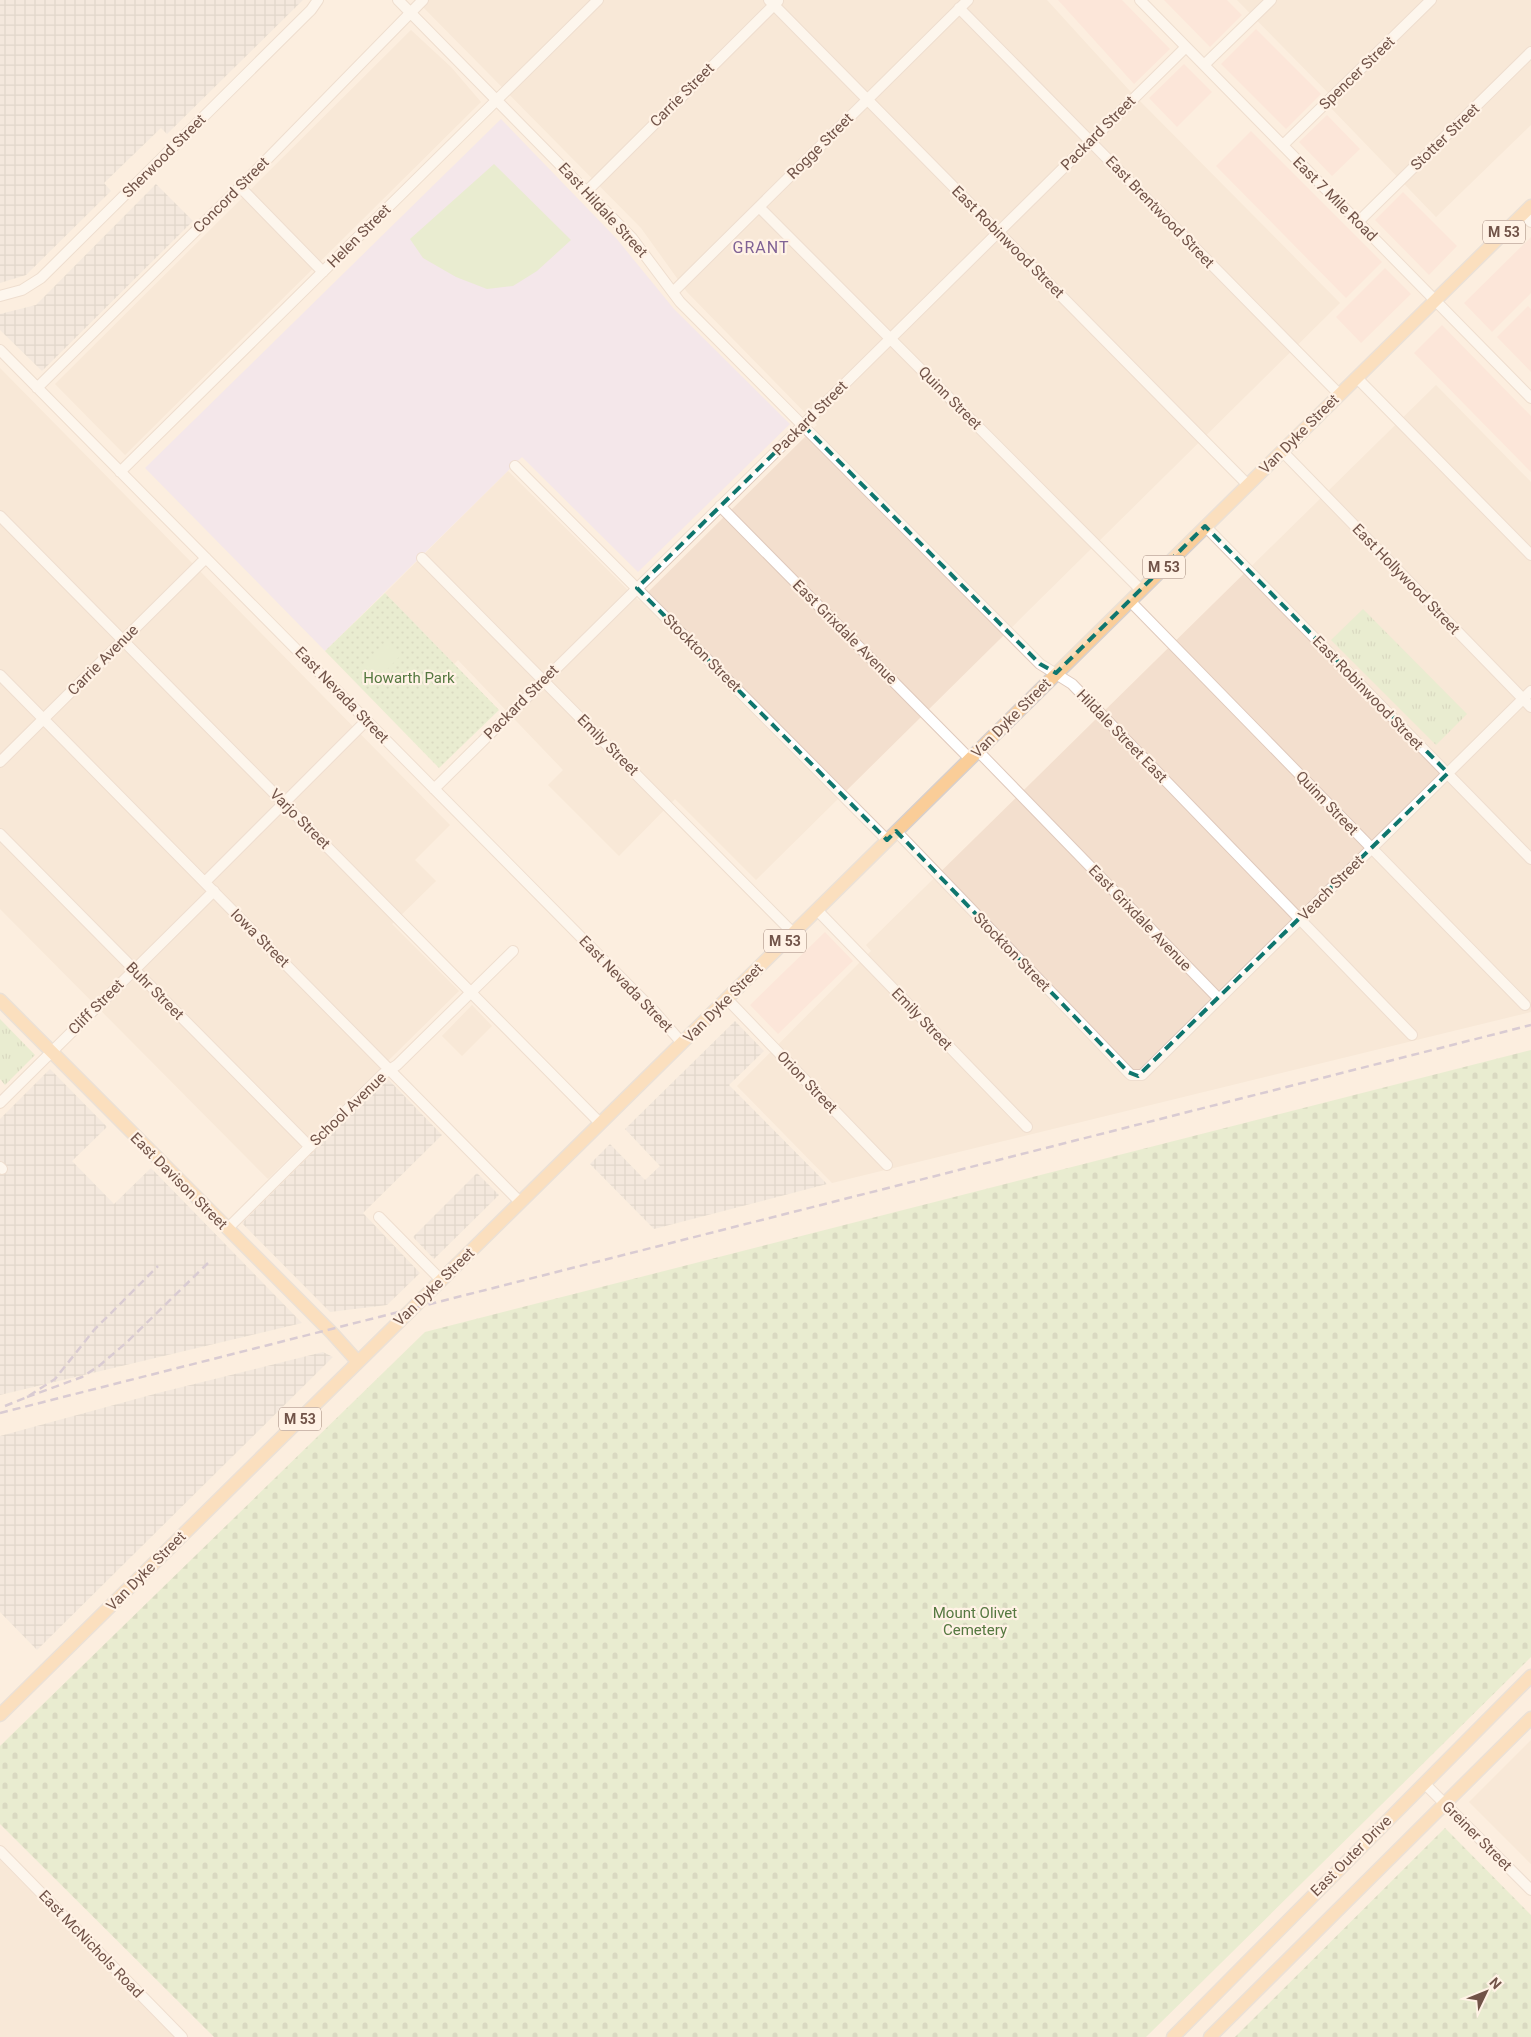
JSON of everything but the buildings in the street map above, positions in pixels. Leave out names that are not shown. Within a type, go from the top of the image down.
[{"type":"main road","name":"Van Dyke Street","points":[[0,1715],[1435,300],[1528,214]]},
{"type":"main road","name":"East Davison Street","points":[[0,1000],[332,1333],[358,1362]]},
{"type":"main road","name":"East Outer Drive","points":[[1173,2037],[1531,1676]]},
{"type":"main road","name":"East Outer Drive","points":[[1210,2037],[1531,1718]]},
{"type":"street","name":"Sherwood Street","points":[[0,296],[22,290],[41,278],[318,0]]},
{"type":"street","name":"East Hildale Street","points":[[398,0],[632,238],[680,302],[803,425]]},
{"type":"street","name":"Concord Street","points":[[37,388],[240,187],[422,0]]},
{"type":"street","name":"Helen Street","points":[[120,472],[598,0]]},
{"type":"street","name":"Rogge Street","points":[[673,292],[968,0]]},
{"type":"street","name":"East 7 Mile Road","points":[[1140,0],[1531,398]]},
{"type":"street","points":[[1204,65],[1271,0]]},
{"type":"street","name":"Spencer Street","points":[[1282,145],[1431,0]]},
{"type":"street","name":"East Robinwood Street","points":[[774,2],[867,100],[1248,485]]},
{"type":"street","name":"Carrie Street","points":[[586,191],[774,2]]},
{"type":"street","name":"East Brentwood Street","points":[[959,8],[1340,394]]},
{"type":"street","name":"Packard Street","points":[[434,789],[1186,47]]},
{"type":"street","name":"Stotter Street","points":[[1358,222],[1531,52]]},
{"type":"street","points":[[240,187],[323,272]]},
{"type":"street","name":"Quinn Street","points":[[760,206],[1141,590]]},
{"type":"street","name":"East Nevada Street","points":[[0,350],[682,1042]]},
{"type":"street","points":[[1356,378],[1531,554]]},
{"type":"street","name":"Hildale Street East","points":[[803,425],[1040,664],[1072,684],[1412,1035]]},
{"type":"street","name":"East Hollywood Street","points":[[1282,451],[1528,699]]},
{"type":"street","name":"Stockton Street","points":[[515,466],[637,588],[892,836],[1128,1072]]},
{"type":"street","name":"East Grixdale Avenue","points":[[720,506],[1219,999]]},
{"type":"street","name":"Varjo Street","points":[[0,516],[600,1123]]},
{"type":"street","name":"East Robinwood Street","points":[[1205,526],[1531,859]]},
{"type":"street","name":"Carrie Avenue","points":[[0,762],[206,558]]},
{"type":"street","name":"Emily Street","points":[[422,558],[793,933]]},
{"type":"street","name":"Quinn Street","points":[[1130,601],[1525,1005]]},
{"type":"street","name":"Iowa Street","points":[[0,675],[520,1202]]},
{"type":"street","name":"Veach Street","points":[[1128,1072],[1131,1075],[1138,1076],[1146,1071],[1448,773],[1528,699]]},
{"type":"street","points":[[204,882],[366,720]]},
{"type":"street","name":"Buhr Street","points":[[0,834],[310,1147]]},
{"type":"street","name":"Cliff Street","points":[[0,1103],[214,891]]},
{"type":"street","name":"Emily Street","points":[[816,910],[1027,1127]]},
{"type":"street","name":"School Avenue","points":[[227,1229],[383,1074],[397,1065],[513,951]]},
{"type":"street","name":"Orion Street","points":[[727,998],[887,1165]]},
{"type":"street","points":[[379,1217],[441,1280]]},
{"type":"street","name":"Greiner Street","points":[[1424,1783],[1531,1890]]},
{"type":"street","name":"East McNichols Road","points":[[0,1851],[182,2037]]},
{"type":"highlighted area","points":[[803,425],[1040,664],[1056,673],[1205,526],[1448,773],[1138,1076],[1128,1072],[896,831],[887,840],[637,588]]},
{"type":"shaded area","points":[[0,0],[303,0],[167,134],[161,128],[104,183],[111,191],[26,275],[0,283]]},
{"type":"shaded area","points":[[416,0],[1047,0],[1129,90],[1340,303],[756,880],[675,799],[619,856],[548,785],[563,770],[458,660],[454,664],[385,593],[508,471],[639,601],[817,425],[687,292],[641,228]]},
{"type":"shaded area","points":[[1058,0],[1122,0],[1170,49],[1134,84]]},
{"type":"shaded area","points":[[1164,0],[1227,0],[1242,15],[1210,47]]},
{"type":"shaded area","points":[[1237,0],[1531,0],[1531,125],[1436,217],[1331,108],[1337,102]]},
{"type":"shaded area","points":[[1256,29],[1321,94],[1286,129],[1221,64]]},
{"type":"shaded area","points":[[411,30],[451,67],[481,102],[125,455],[55,384]]},
{"type":"shaded area","points":[[1184,64],[1212,92],[1177,127],[1149,98]]},
{"type":"shaded area","points":[[1327,115],[1360,149],[1332,176],[1299,142]]},
{"type":"shaded area","points":[[501,119],[616,238],[674,309],[790,424],[638,572],[522,457],[325,651],[145,468]]},
{"type":"shaded area","points":[[1251,131],[1382,262],[1346,298],[1216,166]]},
{"type":"shaded area","points":[[156,184],[193,221],[42,371],[0,330],[0,314],[36,305]]},
{"type":"shaded area","points":[[1403,192],[1457,246],[1429,275],[1375,220]]},
{"type":"shaded area","points":[[1531,237],[1531,293],[1492,332],[1464,303]]},
{"type":"shaded area","points":[[1385,268],[1411,294],[1361,343],[1336,317]]},
{"type":"shaded area","points":[[1528,306],[1531,309],[1531,372],[1497,337]]},
{"type":"shaded area","points":[[1442,325],[1531,416],[1531,472],[1414,353]]},
{"type":"shaded area","points":[[0,368],[450,825],[415,860],[436,881],[392,924],[459,991],[268,1179],[0,909]]},
{"type":"shaded area","points":[[1436,385],[1531,482],[1531,1012],[832,1183],[737,1086],[871,951],[866,945]]},
{"type":"shaded area","points":[[825,932],[853,961],[778,1034],[750,1005]]},
{"type":"shaded area","points":[[472,1005],[492,1026],[462,1056],[442,1036]]},
{"type":"shaded area","points":[[735,1021],[764,1051],[729,1085],[827,1184],[654,1229],[590,1164],[610,1144],[645,1180],[660,1166],[625,1129]]},
{"type":"shaded area","points":[[50,1069],[107,1127],[72,1161],[114,1204],[151,1168],[302,1323],[0,1395],[0,1119]]},
{"type":"shaded area","points":[[387,1078],[442,1135],[363,1213],[420,1273],[387,1305],[330,1312],[242,1223]]},
{"type":"shaded area","points":[[477,1173],[499,1195],[434,1259],[413,1237]]},
{"type":"shaded area","points":[[323,1352],[333,1357],[37,1650],[0,1612],[0,1436],[158,1393]]},
{"type":"shaded area","points":[[1531,1740],[1531,1864],[1469,1802]]},
{"type":"shaded area","points":[[0,1851],[182,2037],[0,2037]]},
{"type":"green space","points":[[494,164],[571,240],[537,271],[513,286],[487,289],[456,277],[423,258],[410,239]]},
{"type":"green space","name":"Howarth Park","points":[[385,593],[499,710],[439,768],[325,651]]},
{"type":"green space","points":[[1363,609],[1467,714],[1436,745],[1331,640]]},
{"type":"green space","points":[[387,641],[401,655],[378,679],[363,665]]},
{"type":"green space","points":[[0,1019],[35,1055],[5,1085],[0,1079]]},
{"type":"green space","name":"Mount Olivet Cemetery","points":[[1531,1050],[1531,1657],[1146,2037],[214,2037],[0,1824],[0,1746],[425,1332]]},
{"type":"green space","points":[[1445,1828],[1531,1915],[1531,2037],[1235,2037]]},
{"type":"railway","points":[[0,1413],[1531,1025]]},
{"type":"railway","points":[[27,1397],[82,1377],[99,1366],[127,1342],[208,1263]]},
{"type":"railway","points":[[5,1406],[27,1397],[55,1379],[94,1330],[158,1266]]},
{"type":"district","name":"GRANT","points":[[761,247]]}]
